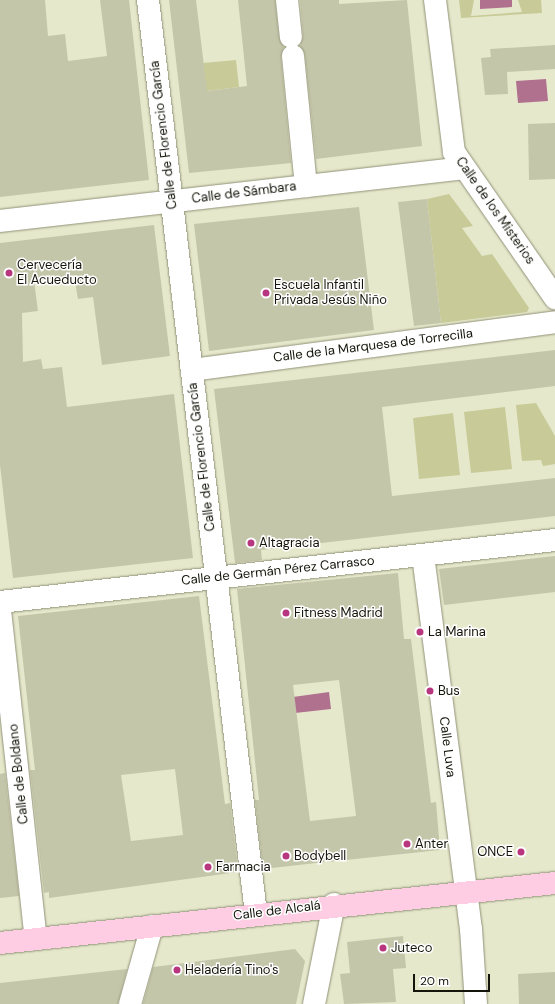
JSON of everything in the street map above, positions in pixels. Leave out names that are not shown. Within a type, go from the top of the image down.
[{"type":"main road","name":"Calle de Alcalá","points":[[0,942],[152,926],[334,904],[555,883]]},
{"type":"street","name":"Calle de Florencio García","points":[[148,0],[256,914]]},
{"type":"street","points":[[287,0],[306,186]]},
{"type":"street","name":"Calle de los Misterios","points":[[435,0],[450,134],[463,168],[554,296]]},
{"type":"street","name":"Calle de Sámbara","points":[[0,221],[463,168]]},
{"type":"street","name":"Calle de la Marquesa de Torrecilla","points":[[192,370],[555,322]]},
{"type":"street","name":"Calle de Germán Pérez Carrasco","points":[[0,602],[555,540]]},
{"type":"street","name":"Calle Luva","points":[[423,555],[465,892],[476,1004]]},
{"type":"street","name":"Calle de Boldano","points":[[0,610],[8,758],[36,939]]},
{"type":"street","points":[[314,1004],[334,904]]},
{"type":"street","points":[[130,1004],[152,926]]},
{"type":"green space","points":[[459,0],[474,0],[471,16],[522,12],[518,0],[541,0],[542,13],[461,18]]},
{"type":"green space","points":[[236,60],[239,87],[206,91],[203,63]]},
{"type":"green space","points":[[449,194],[473,226],[462,228],[482,256],[492,254],[529,308],[527,312],[441,323],[427,199]]},
{"type":"green space","points":[[536,403],[555,436],[555,464],[543,466],[541,460],[522,461],[516,405]]},
{"type":"green space","points":[[505,407],[512,469],[471,473],[464,412]]},
{"type":"green space","points":[[453,413],[460,475],[419,479],[413,418]]},
{"type":"shaded area","points":[[480,0],[512,0],[512,7],[480,9]]},
{"type":"shaded area","points":[[546,79],[548,101],[518,103],[516,81]]},
{"type":"shaded area","points":[[329,692],[331,709],[295,713],[293,697]]},
{"type":"building","points":[[0,0],[45,0],[48,36],[65,34],[68,61],[107,56],[100,0],[129,0],[149,180],[0,197]]},
{"type":"building","points":[[169,0],[196,0],[207,91],[247,86],[238,0],[275,0],[279,38],[284,47],[281,57],[291,163],[189,173]]},
{"type":"building","points":[[300,0],[339,0],[339,4],[407,0],[422,146],[316,159],[305,55],[300,46],[303,36]]},
{"type":"building","points":[[555,45],[555,69],[507,72],[508,94],[485,95],[481,58],[491,57],[490,49]]},
{"type":"building","points":[[555,123],[555,179],[529,180],[528,124]]},
{"type":"building","points":[[427,199],[441,323],[414,326],[398,202]]},
{"type":"building","points":[[359,207],[374,330],[209,351],[194,224]]},
{"type":"building","points":[[154,225],[170,356],[102,365],[93,297],[78,299],[74,276],[34,281],[38,311],[22,313],[23,362],[41,359],[43,369],[62,367],[67,407],[174,394],[193,558],[13,578],[0,465],[0,243]]},
{"type":"building","points":[[555,350],[555,386],[382,407],[392,496],[555,478],[555,516],[261,550],[262,560],[235,563],[214,389]]},
{"type":"building","points":[[555,556],[555,592],[444,605],[439,569]]},
{"type":"building","points":[[398,573],[404,639],[411,639],[431,803],[436,802],[440,850],[327,862],[327,855],[325,862],[263,869],[255,800],[259,800],[237,589]],"holes":[[[339,680],[356,816],[310,821],[293,685]]]},
{"type":"building","points":[[199,596],[225,804],[230,803],[238,872],[49,898],[49,892],[44,893],[30,770],[35,770],[18,616]],"holes":[[[175,769],[183,835],[131,841],[121,775]]]},
{"type":"building","points":[[5,773],[19,896],[0,898],[0,774]]},
{"type":"building","points":[[403,936],[406,968],[393,969],[396,1002],[344,1004],[340,974],[350,973],[347,942]]},
{"type":"building","points":[[295,949],[305,961],[296,1004],[143,1004],[153,967]]},
{"type":"building","points":[[127,969],[118,1004],[0,1004],[0,983]]},
{"type":"building","points":[[555,972],[555,1004],[519,1004],[518,974]]},
{"type":"place","name":"Cervecería El Acueducto","points":[[9,273]]},
{"type":"place","name":"Escuela Infantil Privada Jesús Niño","points":[[266,293]]},
{"type":"place","name":"Altagracia","points":[[251,543]]},
{"type":"place","name":"Fitness Madrid","points":[[286,613]]},
{"type":"place","name":"La Marina","points":[[420,632]]},
{"type":"place","name":"Bus","points":[[430,691]]},
{"type":"place","name":"Anter","points":[[407,844]]},
{"type":"place","name":"ONCE","points":[[521,852]]},
{"type":"place","name":"Bodybell","points":[[286,856]]},
{"type":"place","name":"Farmacia","points":[[208,867]]},
{"type":"place","name":"Juteco","points":[[383,948]]},
{"type":"place","name":"Heladería Tino's","points":[[177,970]]}]
